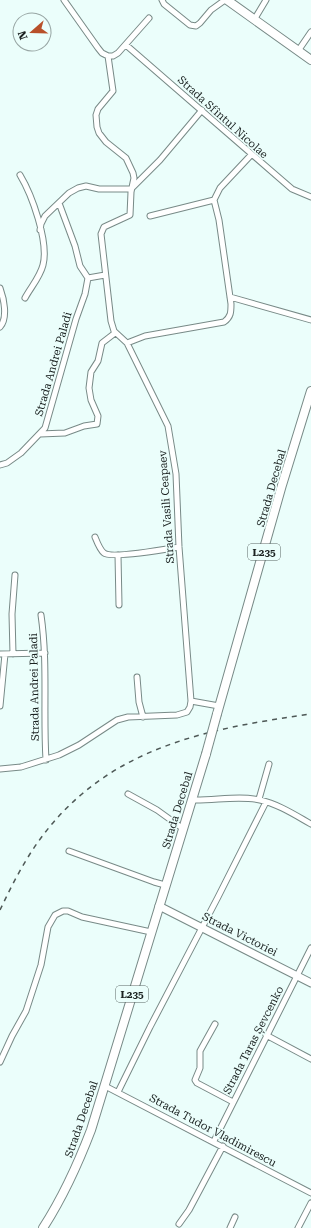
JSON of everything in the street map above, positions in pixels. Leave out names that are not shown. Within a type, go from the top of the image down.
[{"type":"main road","points":[[226,0],[311,60]]},
{"type":"main road","name":"Strada Decebal","points":[[43,1228],[62,1196],[81,1156],[91,1130],[182,828],[206,754],[282,486],[311,391]]},
{"type":"street","points":[[64,0],[98,48],[102,53],[108,56],[113,56],[126,45],[148,18]]},
{"type":"street","points":[[162,0],[164,4],[193,26],[200,23],[211,10],[226,0]]},
{"type":"street","points":[[254,20],[266,0]]},
{"type":"street","points":[[298,51],[311,32]]},
{"type":"street","name":"Strada Sfîntul Nicolae","points":[[126,45],[292,189],[311,197]]},
{"type":"street","points":[[108,56],[113,91],[98,109],[96,115],[97,127],[99,133],[106,142],[127,160],[134,178],[131,188]]},
{"type":"street","points":[[40,230],[45,216],[69,193],[82,187],[89,186],[99,189],[131,188],[156,164],[202,110]]},
{"type":"street","points":[[127,344],[145,336],[224,322],[230,317],[232,313],[230,298],[219,220],[214,200],[220,188],[251,155]]},
{"type":"street","points":[[20,175],[33,202],[38,217],[43,254],[43,264],[36,281],[26,298]]},
{"type":"street","name":"Strada Vasili Ceapaev","points":[[131,188],[131,213],[108,224],[102,230],[102,247],[110,321],[116,333],[127,344],[168,426],[176,474],[179,547],[191,701]]},
{"type":"street","points":[[150,216],[214,200]]},
{"type":"street","points":[[60,203],[75,246],[80,266],[88,278],[105,275]]},
{"type":"street","name":"Strada Andrei Paladi","points":[[0,465],[7,463],[21,453],[45,428],[74,325],[85,294],[88,278]]},
{"type":"street","points":[[0,288],[5,318],[0,327]]},
{"type":"street","points":[[230,298],[311,320]]},
{"type":"street","points":[[40,434],[61,433],[84,426],[97,424],[97,413],[89,392],[91,374],[98,361],[102,343],[116,333]]},
{"type":"street","points":[[95,537],[104,553],[108,555],[179,547]]},
{"type":"street","points":[[118,555],[119,605]]},
{"type":"street","points":[[12,654],[12,614],[15,575]]},
{"type":"street","name":"Strada Andrei Paladi","points":[[41,615],[45,653],[44,717],[46,760]]},
{"type":"street","points":[[0,706],[2,654],[45,653]]},
{"type":"street","points":[[138,676],[139,702],[143,717]]},
{"type":"street","points":[[0,769],[21,767],[46,760],[68,751],[115,720],[128,717],[184,714],[189,710],[191,701],[218,710]]},
{"type":"street","points":[[259,800],[269,764]]},
{"type":"street","points":[[128,794],[157,810],[182,828]]},
{"type":"street","points":[[191,800],[240,798],[259,800],[282,808],[311,824]]},
{"type":"street","points":[[118,1092],[266,802]]},
{"type":"street","points":[[69,851],[165,885]]},
{"type":"street","name":"Strada Victoriei","points":[[159,906],[311,983]]},
{"type":"street","points":[[0,1062],[26,1011],[41,965],[48,927],[55,915],[63,911],[68,911],[78,916],[151,932]]},
{"type":"street","name":"Strada Taras Șevcenko","points":[[214,1142],[266,1035],[311,948]]},
{"type":"street","points":[[214,1024],[200,1051],[200,1068],[195,1080],[197,1083],[233,1102]]},
{"type":"street","points":[[266,1035],[311,1059]]},
{"type":"street","name":"Strada Tudor Vladimirescu","points":[[104,1086],[223,1146],[311,1193]]},
{"type":"street","points":[[179,1224],[189,1210],[223,1146]]},
{"type":"street","points":[[298,1228],[311,1203]]},
{"type":"street","points":[[230,1228],[235,1217]]},
{"type":"railway","points":[[0,910],[18,875],[38,842],[65,810],[94,784],[126,764],[160,748],[195,736],[233,727],[311,714]]}]
